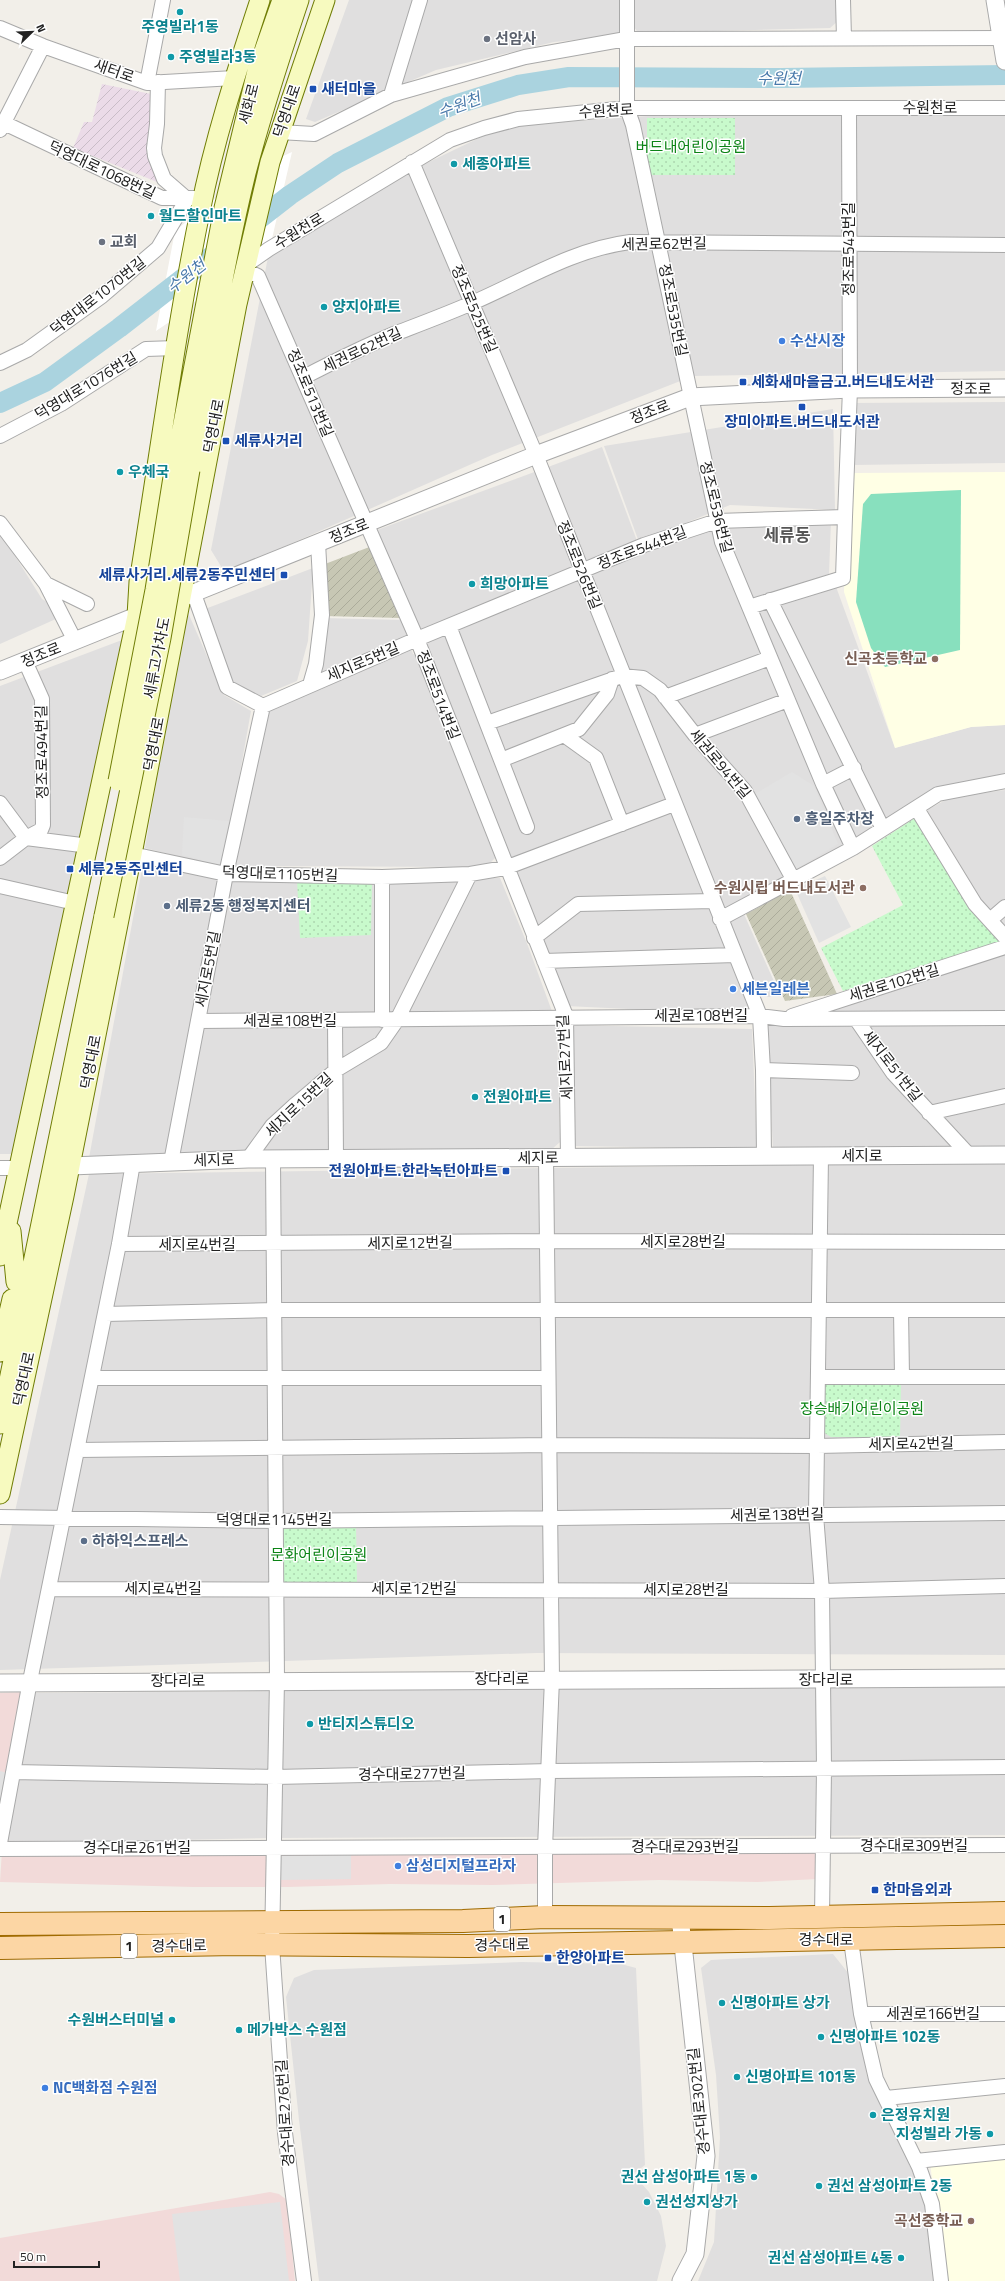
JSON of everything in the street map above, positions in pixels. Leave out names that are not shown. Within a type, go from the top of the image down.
[{"type":"main road","points":[[0,1256],[137,616],[139,582],[182,309],[197,201],[234,78],[260,0]]},
{"type":"main road","name":"세화로","points":[[236,189],[257,71],[282,0]]},
{"type":"main road","name":"세화로","points":[[246,173],[274,76],[300,0]]},
{"type":"main road","name":"덕영대로","points":[[182,471],[279,132],[325,0]]},
{"type":"main road","name":"덕영대로","points":[[182,471],[207,292],[224,208],[246,173]]},
{"type":"main road","points":[[236,189],[239,269]]},
{"type":"main road","points":[[182,309],[224,208]]},
{"type":"main road","name":"덕영대로","points":[[0,1494],[70,1166],[132,854],[188,597],[237,304],[239,269]]},
{"type":"main road","name":"세류고가차도","points":[[98,914],[155,590],[182,471]]},
{"type":"main road","name":"덕영대로","points":[[0,1424],[22,1283],[98,914]]},
{"type":"main road","points":[[9,1214],[22,1283]]},
{"type":"main road","points":[[22,1283],[57,1225]]},
{"type":"main road","name":"덕영대로","points":[[0,1352],[22,1283]]},
{"type":"main road","name":"경수대로","points":[[0,1948],[271,1934],[545,1916],[822,1917],[1005,1913]]},
{"type":"main road","name":"경수대로","points":[[0,1924],[271,1934],[468,1946],[682,1940],[851,1940],[961,1935],[1005,1936]]},
{"type":"street","points":[[163,0],[153,83],[157,124],[154,148],[155,156],[164,179],[197,201]]},
{"type":"street","points":[[392,95],[420,0]]},
{"type":"street","name":"정조로535번길","points":[[627,0],[627,107],[633,125],[660,243],[690,398]]},
{"type":"street","points":[[844,0],[844,38]]},
{"type":"street","points":[[279,132],[314,134],[392,95],[526,57],[627,44],[844,38],[1004,46],[995,0]]},
{"type":"street","name":"새터로","points":[[0,28],[43,46],[153,83],[234,78]]},
{"type":"street","points":[[2,126],[43,46]]},
{"type":"street","name":"수원천로","points":[[239,269],[450,140],[484,128],[518,119],[627,107],[849,110],[911,107],[1005,108]]},
{"type":"street","name":"정조로543번길","points":[[849,110],[850,389]]},
{"type":"street","name":"덕영대로1068번길","points":[[2,126],[162,198],[197,201]]},
{"type":"street","name":"정조로525번길","points":[[412,162],[536,455]]},
{"type":"street","name":"덕영대로1070번길","points":[[0,363],[27,350],[102,296],[158,248],[197,201]]},
{"type":"street","name":"세권로62번길","points":[[304,377],[347,354],[472,304],[585,252],[616,244],[1005,245]]},
{"type":"street","name":"정조로513번길","points":[[239,269],[258,276],[304,377],[366,524]]},
{"type":"street","name":"덕영대로1076번길","points":[[0,436],[60,404],[146,349],[176,348]]},
{"type":"street","name":"정조로","points":[[0,671],[188,597],[536,455],[690,398],[850,389],[1005,388]]},
{"type":"street","points":[[749,606],[843,578],[850,389]]},
{"type":"street","name":"정조로536번길","points":[[690,398],[722,542],[823,784],[853,848]]},
{"type":"street","name":"정조로526번길","points":[[536,455],[582,572],[617,677],[674,804],[760,1016],[763,1070],[764,1156]]},
{"type":"street","name":"정조로544번길","points":[[416,639],[582,572],[644,545],[717,521],[845,517]]},
{"type":"street","name":"정조로514번길","points":[[366,524],[416,639],[505,868]]},
{"type":"street","points":[[2,529],[46,584],[75,641]]},
{"type":"street","name":"정조로","points":[[318,544],[322,615]]},
{"type":"street","points":[[46,584],[87,604]]},
{"type":"street","points":[[188,597],[219,664],[227,687],[263,706]]},
{"type":"street","points":[[770,600],[883,829]]},
{"type":"street","name":"세지로5번길","points":[[310,685],[316,664],[322,615]]},
{"type":"street","points":[[450,626],[527,827]]},
{"type":"street","name":"세지로5번길","points":[[171,1162],[226,874],[263,706],[416,639]]},
{"type":"street","points":[[665,697],[770,658]]},
{"type":"street","name":"정조로494번길","points":[[25,661],[42,699],[43,825],[41,830],[26,838]]},
{"type":"street","points":[[487,723],[617,677]]},
{"type":"street","points":[[502,760],[579,729],[607,694],[617,677]]},
{"type":"street","name":"세권로94번길","points":[[617,677],[643,678],[660,690],[695,735],[746,791],[793,879]]},
{"type":"street","points":[[695,735],[788,700]]},
{"type":"street","points":[[564,735],[596,758],[622,824]]},
{"type":"street","points":[[823,784],[854,768]]},
{"type":"street","points":[[720,919],[853,848],[917,809],[938,794],[1005,781]]},
{"type":"street","points":[[0,803],[26,838]]},
{"type":"street","name":"덕영대로1105번길","points":[[132,854],[226,874],[382,877],[470,874],[505,868],[674,804]]},
{"type":"street","points":[[917,809],[975,904],[1005,937]]},
{"type":"street","points":[[0,858],[26,838],[88,846]]},
{"type":"street","name":"세지로27번길","points":[[505,868],[566,1016],[568,1157]]},
{"type":"street","points":[[397,1020],[470,874]]},
{"type":"street","points":[[382,877],[382,1020]]},
{"type":"street","points":[[0,886],[75,903]]},
{"type":"street","points":[[534,938],[578,904],[713,901]]},
{"type":"street","points":[[990,920],[1005,907]]},
{"type":"street","name":"세권로102번길","points":[[784,1019],[838,1000],[1005,947]]},
{"type":"street","points":[[544,961],[735,955]]},
{"type":"street","name":"세권로108번길","points":[[198,1021],[397,1020],[566,1016],[760,1016],[784,1019],[1005,1018]]},
{"type":"street","name":"세지로51번길","points":[[856,1019],[894,1073],[928,1113],[969,1155]]},
{"type":"street","name":"세지로15번길","points":[[335,1020],[336,1159]]},
{"type":"street","name":"세지로15번길","points":[[248,1159],[272,1126],[336,1070],[381,1043],[397,1020]]},
{"type":"street","points":[[763,1070],[852,1073]]},
{"type":"street","name":"세지로51번길","points":[[928,1113],[1005,1096]]},
{"type":"street","name":"세지로","points":[[70,1166],[248,1159],[1005,1155]]},
{"type":"street","points":[[821,1156],[816,1515],[822,1591],[824,1769],[822,1917]]},
{"type":"street","points":[[545,1916],[545,1848],[550,1771],[552,1679],[548,1446],[546,1158]]},
{"type":"street","points":[[271,1934],[277,1680],[276,1378],[273,1159]]},
{"type":"street","points":[[0,1843],[30,1682],[120,1244],[133,1163]]},
{"type":"street","points":[[0,1168],[19,1168]]},
{"type":"street","name":"세지로28번길","points":[[547,1241],[820,1243]]},
{"type":"street","name":"세지로12번길","points":[[274,1245],[547,1241]]},
{"type":"street","points":[[820,1243],[1005,1242]]},
{"type":"street","name":"세지로4번길","points":[[120,1244],[274,1245]]},
{"type":"street","points":[[105,1314],[275,1310],[1005,1310]]},
{"type":"street","points":[[901,1310],[902,1377]]},
{"type":"street","points":[[818,1377],[1005,1377]]},
{"type":"street","points":[[92,1378],[548,1378]]},
{"type":"street","name":"세지로42번길","points":[[817,1446],[1005,1442]]},
{"type":"street","points":[[77,1450],[548,1446],[817,1446]]},
{"type":"street","name":"세권로138번길","points":[[549,1517],[1005,1513]]},
{"type":"street","name":"덕영대로1145번길","points":[[0,1517],[277,1521],[549,1517]]},
{"type":"street","points":[[822,1591],[1005,1586]]},
{"type":"street","name":"세지로4번길","points":[[49,1589],[277,1590]]},
{"type":"street","name":"세지로28번길","points":[[551,1589],[822,1591]]},
{"type":"street","name":"세지로12번길","points":[[277,1590],[551,1589]]},
{"type":"street","name":"장다리로","points":[[0,1683],[277,1680],[823,1680],[1005,1678]]},
{"type":"street","points":[[550,1771],[1005,1767]]},
{"type":"street","name":"경수대로277번길","points":[[275,1777],[550,1771]]},
{"type":"street","points":[[13,1772],[275,1777]]},
{"type":"street","name":"경수대로309번길","points":[[824,1846],[1005,1845]]},
{"type":"street","name":"경수대로293번길","points":[[545,1848],[824,1846]]},
{"type":"street","points":[[273,1848],[545,1848]]},
{"type":"street","name":"경수대로261번길","points":[[0,1849],[273,1848]]},
{"type":"street","name":"경수대로302번길","points":[[680,1917],[706,2156],[695,2254],[681,2281]]},
{"type":"street","name":"경수대로276번길","points":[[271,1934],[285,2133],[304,2281]]},
{"type":"street","points":[[851,1940],[861,2014],[876,2079],[916,2161],[932,2204],[941,2281]]},
{"type":"street","name":"세권로166번길","points":[[861,2014],[1005,2014]]},
{"type":"street","points":[[886,2098],[1005,2086]]},
{"type":"street","points":[[916,2161],[1005,2152]]},
{"type":"shaded area","points":[[349,0],[621,0],[621,35],[554,42],[436,70],[315,122],[306,119]]},
{"type":"shaded area","points":[[631,0],[838,0],[838,21],[830,28],[638,33],[631,22]]},
{"type":"shaded area","points":[[102,84],[151,94],[162,184],[73,148],[84,122],[92,122]]},
{"type":"shaded area","points":[[1005,113],[1005,371],[693,376],[492,455],[245,564],[222,568],[211,550],[268,257],[408,172],[504,126],[676,114]]},
{"type":"shaded area","points":[[1005,402],[1005,463],[852,465],[851,403]]},
{"type":"shaded area","points":[[833,409],[835,510],[730,505],[639,542],[604,446]]},
{"type":"shaded area","points":[[602,447],[640,549],[713,529],[847,847],[714,916],[756,1015],[566,1006],[377,530]]},
{"type":"shaded area","name":"신곡초등학교","points":[[1005,472],[1005,725],[971,727],[895,748],[844,592],[848,481],[853,473]]},
{"type":"shaded area","points":[[831,521],[829,574],[752,599],[725,525]]},
{"type":"shaded area","points":[[0,532],[42,599],[67,614],[0,644]]},
{"type":"shaded area","points":[[372,546],[401,618],[324,616],[325,564]]},
{"type":"shaded area","points":[[313,568],[308,641],[297,681],[261,696],[230,682],[205,609]]},
{"type":"shaded area","points":[[835,584],[895,748],[971,727],[1005,725],[1005,779],[940,787],[883,823],[772,603]]},
{"type":"shaded area","points":[[766,604],[879,827],[855,842],[754,609]]},
{"type":"shaded area","points":[[186,608],[224,695],[251,711],[223,868],[145,848]]},
{"type":"shaded area","points":[[324,618],[402,620],[408,637],[318,675]]},
{"type":"shaded area","points":[[122,640],[14,1154],[0,1154],[0,686]]},
{"type":"shaded area","points":[[411,649],[413,654],[416,655],[496,857],[490,863],[492,867],[483,871],[468,867],[235,866],[265,713]]},
{"type":"shaded area","name":"흥일주차장","points":[[792,772],[814,786],[838,844],[793,871],[753,795]]},
{"type":"shaded area","points":[[1005,790],[1005,930],[985,906],[927,810],[951,797]]},
{"type":"shaded area","points":[[184,817],[229,821],[220,865],[182,855]]},
{"type":"shaded area","points":[[142,869],[244,877],[500,878],[528,946],[557,1025],[560,1142],[551,1150],[319,1150],[89,1158]]},
{"type":"shaded area","points":[[825,876],[851,927],[819,943],[795,889]]},
{"type":"shaded area","points":[[790,890],[837,994],[785,1001],[746,914]]},
{"type":"shaded area","points":[[743,912],[781,997],[761,997],[725,920]]},
{"type":"shaded area","points":[[1005,955],[1005,1146],[773,1151],[767,1026]]},
{"type":"shaded area","points":[[566,1025],[752,1029],[757,1149],[573,1146]]},
{"type":"shaded area","points":[[1005,1162],[1005,1655],[537,1653],[0,1670],[0,1580],[89,1174]]},
{"type":"shaded area","points":[[1005,1685],[1005,1835],[268,1838],[6,1844],[35,1693]]},
{"type":"shaded area","points":[[26,1692],[0,1830],[0,1693]]},
{"type":"shaded area","points":[[0,1771],[8,1773],[0,1821]]},
{"type":"shaded area","points":[[2,1850],[816,1850],[818,1879],[757,1882],[659,1880],[493,1885],[390,1884],[288,1887],[193,1887],[0,1882]]},
{"type":"shaded area","points":[[351,1855],[351,1879],[278,1880],[278,1856]]},
{"type":"shaded area","points":[[833,1954],[849,1974],[867,2076],[897,2135],[927,2206],[934,2281],[698,2281],[714,2242],[720,2137],[716,2075],[701,1968],[711,1960]]},
{"type":"shaded area","points":[[522,1962],[621,1964],[636,1968],[645,2165],[633,2174],[649,2192],[661,2216],[666,2246],[657,2281],[319,2281],[299,2120],[286,1997],[294,1978],[314,1970]]},
{"type":"shaded area","name":"곡선중학교","points":[[1005,2154],[1005,2281],[944,2281],[930,2162]]},
{"type":"shaded area","points":[[270,2192],[279,2194],[287,2200],[295,2281],[0,2281],[0,2238]]},
{"type":"shaded area","points":[[280,2202],[289,2281],[180,2281],[172,2214]]},
{"type":"green space","name":"버드내어린이공원","points":[[647,118],[735,118],[735,175],[647,175]]},
{"type":"green space","points":[[961,490],[960,650],[885,667],[871,648],[856,602],[863,504],[871,494]]},
{"type":"green space","points":[[918,816],[1005,944],[843,991],[821,948],[903,905],[872,846]]},
{"type":"green space","points":[[297,880],[372,880],[371,935],[300,938]]},
{"type":"green space","name":"장승배기어린이공원","points":[[829,1382],[901,1382],[900,1437],[831,1437],[823,1432],[824,1386]]},
{"type":"green space","name":"문화어린이공원","points":[[356,1525],[357,1583],[286,1585],[281,1579],[280,1533],[285,1527]]},
{"type":"pier","points":[[292,152],[271,243],[207,291],[181,314],[156,331],[175,231],[246,173]]},
{"type":"waterway","name":"수원천","points":[[0,403],[45,382],[119,328],[290,195],[338,163],[448,107],[518,85],[569,77],[781,78],[1005,75]]},
{"type":"place","name":"주영빌라1동","points":[[180,12]]},
{"type":"place","name":"선암사","points":[[487,39]]},
{"type":"place","name":"주영빌라3동","points":[[171,57]]},
{"type":"place","name":"새터마을","points":[[313,89]]},
{"type":"place","name":"세종아파트","points":[[454,164]]},
{"type":"place","name":"월드할인마트","points":[[151,216]]},
{"type":"place","name":"교회","points":[[102,242]]},
{"type":"place","name":"양지아파트","points":[[324,307]]},
{"type":"place","name":"수산시장","points":[[782,341]]},
{"type":"place","name":"세화새마을금고.버드내도서관","points":[[743,382]]},
{"type":"place","name":"장미아파트.버드내도서관","points":[[802,407]]},
{"type":"place","name":"세류사거리","points":[[226,441]]},
{"type":"place","name":"우체국","points":[[120,472]]},
{"type":"place","name":"세류사거리.세류2동주민센터","points":[[284,575]]},
{"type":"place","name":"희망아파트","points":[[472,584]]},
{"type":"place","name":"신곡초등학교","points":[[935,659]]},
{"type":"place","name":"흥일주차장","points":[[797,819]]},
{"type":"place","name":"세류2동주민센터","points":[[70,869]]},
{"type":"place","name":"수원시립 버드내도서관","points":[[863,888]]},
{"type":"place","name":"세류2동 행정복지센터","points":[[167,906]]},
{"type":"place","name":"세븐일레븐","points":[[733,989]]},
{"type":"place","name":"전원아파트","points":[[475,1097]]},
{"type":"place","name":"전원아파트.한라녹턴아파트","points":[[506,1171]]},
{"type":"place","name":"하하익스프레스","points":[[84,1541]]},
{"type":"place","name":"반티지스튜디오","points":[[310,1724]]},
{"type":"place","name":"삼성디지털프라자","points":[[398,1866]]},
{"type":"place","name":"한마음외과","points":[[875,1890]]},
{"type":"place","name":"한양아파트","points":[[548,1958]]},
{"type":"place","name":"신명아파트 상가","points":[[722,2003]]},
{"type":"place","name":"수원버스터미널","points":[[172,2020]]},
{"type":"place","name":"메가박스 수원점","points":[[239,2030]]},
{"type":"place","name":"신명아파트 102동","points":[[821,2037]]},
{"type":"place","name":"신명아파트 101동","points":[[737,2077]]},
{"type":"place","name":"NC백화점 수원점","points":[[45,2088]]},
{"type":"place","name":"은정유치원","points":[[873,2115]]},
{"type":"place","name":"지성빌라 가동","points":[[990,2134]]},
{"type":"place","name":"권선 삼성아파트 1동","points":[[754,2177]]},
{"type":"place","name":"권선 삼성아파트 2동","points":[[819,2186]]},
{"type":"place","name":"권선성지상가","points":[[647,2202]]},
{"type":"place","name":"곡선중학교","points":[[971,2221]]},
{"type":"place","name":"권선 삼성아파트 4동","points":[[901,2258]]},
{"type":"district","name":"세류동","points":[[787,535]]}]
